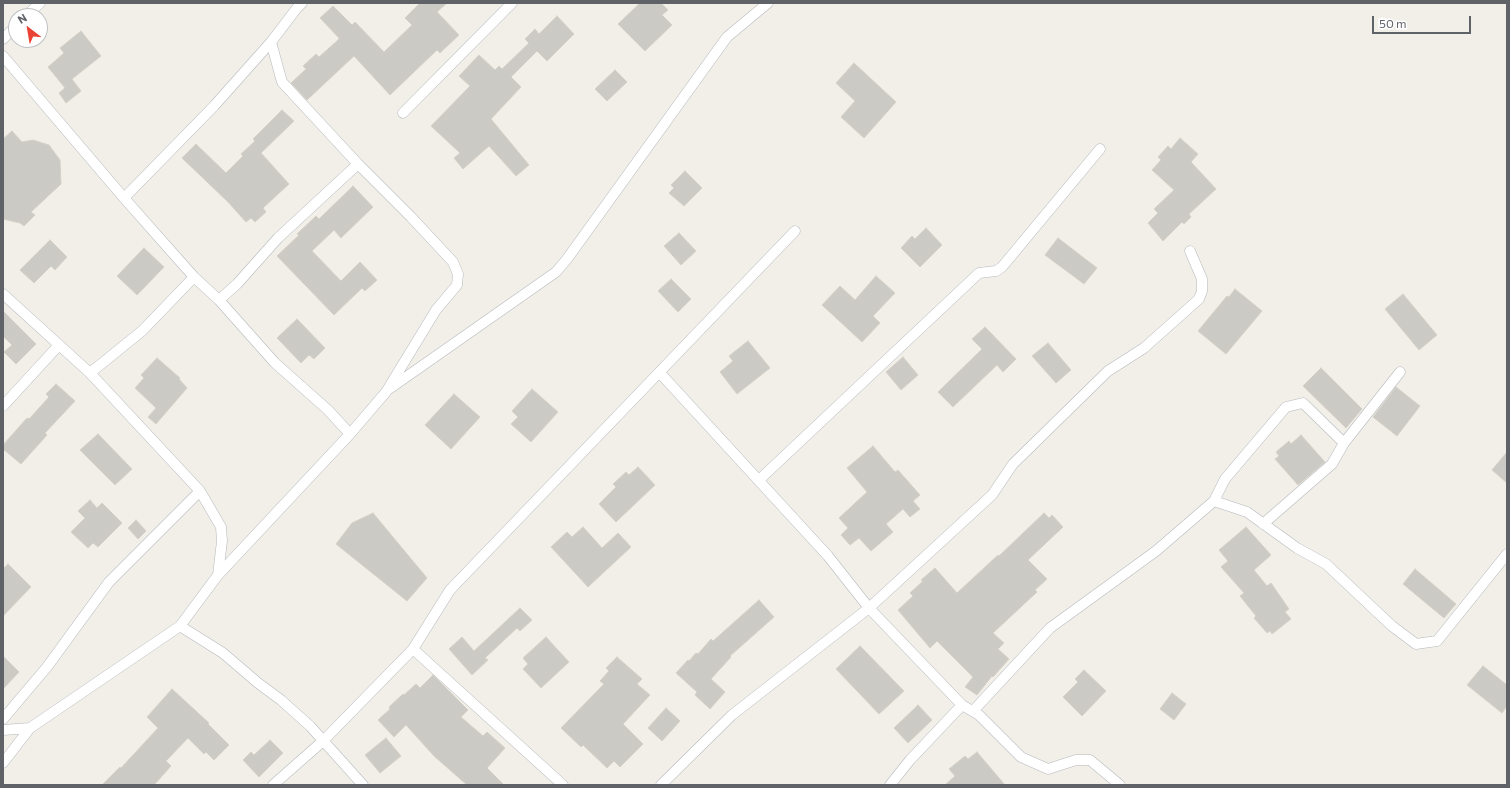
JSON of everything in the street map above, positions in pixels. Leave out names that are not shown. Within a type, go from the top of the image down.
[{"type":"street","points":[[403,113],[512,3]]},
{"type":"street","points":[[386,392],[556,272],[568,259],[727,37],[768,3]]},
{"type":"street","points":[[124,198],[197,124],[271,42],[297,5]]},
{"type":"street","points":[[3,763],[30,728],[180,626],[218,575],[350,434],[386,392],[436,310],[457,286],[458,274],[453,262],[358,164],[282,82],[271,42]]},
{"type":"street","points":[[3,56],[124,198],[194,277],[219,300],[275,363],[328,410],[350,434]]},
{"type":"street","points":[[759,480],[979,273],[996,271],[1002,267],[1100,149]]},
{"type":"street","points":[[219,300],[237,284],[278,238],[358,164]]},
{"type":"street","points":[[273,785],[324,741],[414,649],[450,590],[795,231]]},
{"type":"street","points":[[661,785],[732,715],[869,608],[992,495],[1013,464],[1108,371],[1144,348],[1199,299],[1202,291],[1202,279],[1190,251]]},
{"type":"street","points":[[90,373],[142,330],[194,277]]},
{"type":"street","points":[[3,294],[90,373],[200,491],[221,527],[222,541],[218,575]]},
{"type":"street","points":[[3,406],[59,345]]},
{"type":"street","points":[[1263,524],[1332,464],[1344,443],[1400,372]]},
{"type":"street","points":[[660,373],[828,556],[869,608],[962,705],[978,715],[1021,757],[1048,769],[1076,760],[1090,760],[1120,785]]},
{"type":"street","points":[[972,711],[1050,628],[1156,552],[1214,500],[1225,479],[1286,407],[1303,403],[1344,443]]},
{"type":"street","points":[[3,719],[47,667],[109,582],[200,491]]},
{"type":"street","points":[[1214,500],[1247,512],[1297,548],[1326,564],[1392,626],[1416,644],[1437,641],[1507,554]]},
{"type":"street","points":[[180,626],[223,653],[280,700],[324,741],[363,785]]},
{"type":"street","points":[[414,649],[563,785]]},
{"type":"street","points":[[890,785],[910,760],[962,705]]},
{"type":"street","points":[[3,730],[30,728]]},
{"type":"building","points":[[420,3],[447,3],[437,12],[459,35],[440,53],[437,50],[390,95],[354,56],[307,100],[291,83],[306,69],[303,66],[316,54],[319,57],[338,40],[339,38],[320,18],[333,6],[352,25],[355,22],[384,52],[412,25],[405,18]]},
{"type":"building","points":[[640,3],[661,3],[668,10],[662,15],[672,25],[645,51],[618,24]]},
{"type":"building","points":[[557,16],[574,34],[547,61],[537,51],[511,77],[521,87],[491,119],[529,165],[516,176],[489,146],[463,169],[454,158],[460,153],[431,126],[470,86],[459,76],[479,55],[495,70],[499,66],[502,69],[529,43],[525,39],[535,29],[539,34]]},
{"type":"building","points":[[81,31],[101,56],[72,79],[81,91],[66,103],[59,93],[65,88],[48,67],[64,53],[60,48]]},
{"type":"building","points":[[854,63],[896,102],[864,138],[841,117],[855,101],[836,83]]},
{"type":"building","points":[[615,70],[627,82],[607,101],[595,89]]},
{"type":"building","points":[[282,110],[294,121],[261,153],[289,184],[263,208],[266,212],[255,222],[251,218],[246,222],[228,202],[182,158],[196,144],[226,173],[243,156],[241,154],[255,141],[253,139]]},
{"type":"building","points":[[12,131],[22,142],[33,140],[49,145],[60,160],[61,184],[31,212],[35,215],[24,226],[20,223],[3,219],[3,139]]},
{"type":"building","points":[[1180,138],[1198,154],[1191,162],[1216,189],[1189,214],[1191,217],[1184,224],[1182,222],[1163,241],[1148,223],[1158,213],[1154,209],[1174,190],[1152,170],[1161,160],[1158,157],[1168,146],[1171,149]]},
{"type":"building","points":[[685,171],[702,188],[684,206],[669,193],[674,188],[671,185]]},
{"type":"building","points":[[353,186],[373,207],[341,238],[334,230],[312,251],[341,281],[360,262],[377,280],[365,291],[362,288],[334,315],[277,256],[316,216],[319,219]]},
{"type":"building","points":[[926,228],[942,245],[920,267],[901,248],[912,236],[915,239]]},
{"type":"building","points":[[679,233],[696,251],[681,265],[664,246]]},
{"type":"building","points":[[1058,238],[1097,268],[1084,284],[1045,255]]},
{"type":"building","points":[[50,240],[67,257],[55,270],[51,266],[34,283],[20,270]]},
{"type":"building","points":[[144,248],[164,267],[137,295],[117,276]]},
{"type":"building","points":[[876,276],[895,293],[873,316],[880,323],[862,342],[822,305],[840,286],[855,300]]},
{"type":"building","points":[[671,279],[691,299],[678,312],[658,291]]},
{"type":"building","points":[[1235,289],[1262,311],[1226,354],[1198,331],[1227,296],[1229,297]]},
{"type":"building","points":[[1403,294],[1437,335],[1419,350],[1385,309]]},
{"type":"building","points":[[3,311],[36,344],[16,364],[4,352],[12,345],[3,336]]},
{"type":"building","points":[[297,319],[325,348],[314,359],[309,355],[301,363],[277,338]]},
{"type":"building","points":[[985,327],[1016,359],[1003,372],[997,365],[953,407],[938,392],[982,349],[972,339]]},
{"type":"building","points":[[748,341],[770,368],[737,394],[720,372],[733,361],[729,356]]},
{"type":"building","points":[[1048,343],[1071,370],[1056,383],[1032,356]]},
{"type":"building","points":[[903,357],[918,375],[901,390],[886,372]]},
{"type":"building","points":[[157,358],[180,378],[179,379],[187,388],[156,424],[148,417],[156,408],[135,388],[144,378],[141,375]]},
{"type":"building","points":[[1321,368],[1362,409],[1346,428],[1303,386]]},
{"type":"building","points":[[56,384],[75,401],[45,433],[47,435],[21,464],[3,449],[3,445],[27,418],[29,419],[49,397],[46,394]]},
{"type":"building","points":[[1396,387],[1420,406],[1397,436],[1373,417]]},
{"type":"building","points":[[532,389],[558,412],[531,442],[511,424],[518,417],[512,411]]},
{"type":"building","points":[[454,394],[480,417],[451,449],[425,425]]},
{"type":"building","points":[[98,434],[132,469],[115,485],[80,450]]},
{"type":"building","points":[[1301,435],[1325,462],[1298,485],[1275,459],[1279,456],[1276,452],[1289,441],[1291,444]]},
{"type":"building","points":[[873,446],[895,472],[898,470],[920,495],[913,501],[920,509],[910,517],[903,509],[886,524],[893,532],[871,551],[859,538],[850,545],[841,535],[848,528],[839,518],[867,492],[847,468]]},
{"type":"building","points":[[1507,452],[1507,483],[1492,470]]},
{"type":"building","points":[[638,467],[655,485],[616,522],[599,504],[616,487],[613,484],[626,472],[629,475]]},
{"type":"building","points":[[90,500],[97,508],[102,503],[122,523],[98,547],[93,543],[88,548],[71,532],[85,518],[78,511]]},
{"type":"building","points":[[373,513],[427,578],[407,601],[336,544],[352,523]]},
{"type":"building","points":[[1044,513],[1049,518],[1052,515],[1063,527],[1028,560],[1047,579],[1035,590],[1037,592],[993,633],[1004,643],[998,649],[1009,659],[993,677],[992,676],[977,695],[965,687],[973,677],[937,641],[930,648],[898,610],[913,596],[910,593],[923,581],[921,580],[935,568],[957,593]]},
{"type":"building","points":[[136,520],[146,531],[138,539],[128,528]]},
{"type":"building","points":[[583,527],[602,548],[618,533],[631,547],[588,587],[551,547],[567,532],[572,537]]},
{"type":"building","points":[[1246,527],[1271,555],[1254,570],[1267,586],[1271,583],[1289,609],[1285,612],[1291,619],[1272,634],[1270,631],[1267,633],[1254,618],[1256,616],[1240,596],[1244,593],[1221,567],[1228,561],[1219,550]]},
{"type":"building","points":[[8,564],[31,587],[3,616],[3,569]]},
{"type":"building","points":[[1415,569],[1456,604],[1444,618],[1403,584]]},
{"type":"building","points":[[759,600],[774,617],[730,656],[731,657],[711,679],[725,692],[710,709],[695,695],[697,692],[676,673],[696,653],[698,654],[711,639],[713,641]]},
{"type":"building","points":[[520,608],[532,620],[520,631],[517,628],[485,658],[488,660],[472,675],[449,649],[462,637],[474,651]]},
{"type":"building","points":[[546,637],[569,662],[541,688],[523,669],[528,664],[523,658]]},
{"type":"building","points":[[860,646],[904,691],[879,714],[836,669]]},
{"type":"building","points":[[3,656],[19,672],[3,689]]},
{"type":"building","points":[[617,657],[642,679],[637,684],[650,695],[623,724],[643,744],[620,767],[614,761],[607,768],[583,745],[581,747],[561,728],[604,684],[600,681],[609,671],[606,668]]},
{"type":"building","points":[[1483,666],[1507,685],[1507,706],[1502,713],[1467,685]]},
{"type":"building","points":[[1084,670],[1106,691],[1082,716],[1063,697],[1078,682],[1075,679]]},
{"type":"building","points":[[433,675],[468,710],[461,717],[483,736],[487,732],[505,748],[487,768],[504,785],[467,785],[434,756],[406,725],[394,737],[378,720],[403,694],[404,695],[416,684],[420,688]]},
{"type":"building","points":[[172,689],[209,723],[208,724],[229,745],[214,760],[206,752],[204,754],[188,738],[166,761],[171,766],[154,785],[102,785],[120,767],[121,768],[158,728],[147,717]]},
{"type":"building","points":[[1172,693],[1186,704],[1174,720],[1160,709]]},
{"type":"building","points":[[918,705],[932,720],[908,743],[894,728]]},
{"type":"building","points":[[666,708],[680,721],[662,741],[648,728]]},
{"type":"building","points":[[386,738],[401,756],[380,773],[365,755]]},
{"type":"building","points":[[270,740],[283,753],[259,777],[243,760],[251,752],[254,755]]},
{"type":"building","points":[[977,752],[1005,785],[945,785],[955,776],[949,769],[965,756],[968,759]]}]
